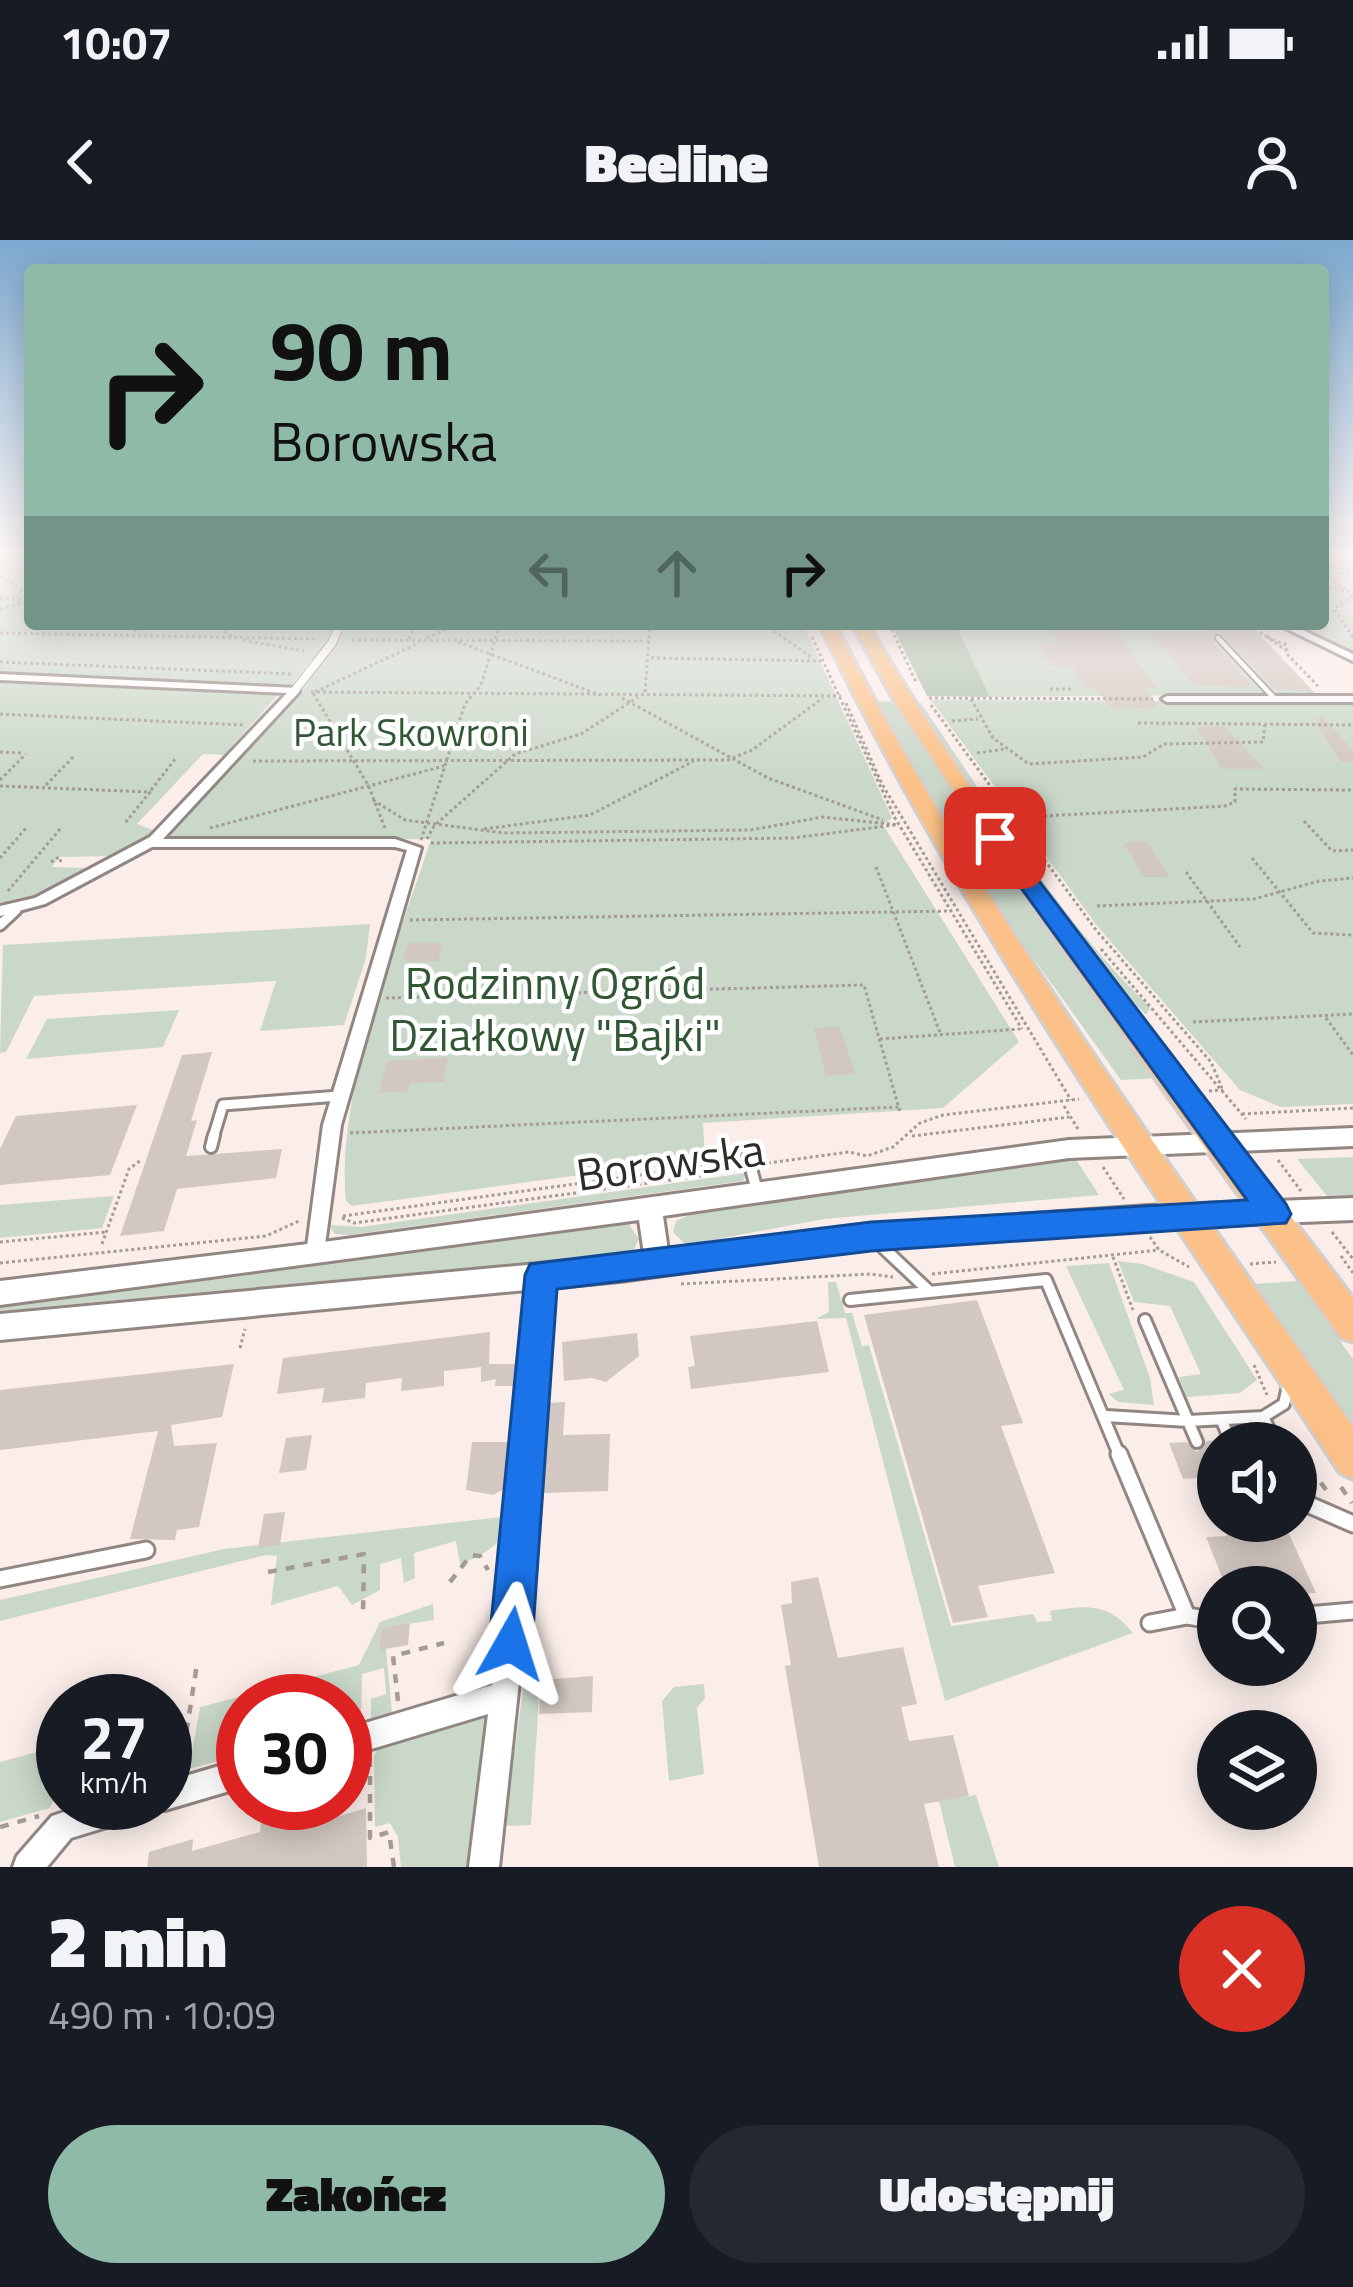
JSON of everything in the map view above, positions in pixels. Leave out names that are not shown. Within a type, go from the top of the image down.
[{"type":"main road","points":[[830,630],[888,748],[954,862],[1189,1214],[1270,1377],[1353,1460]]},
{"type":"main road","points":[[864,630],[969,800],[1353,1326]]},
{"type":"street","points":[[6,907],[149,843],[295,691],[337,630]]},
{"type":"street","points":[[1295,630],[1353,658]]},
{"type":"street","points":[[0,677],[295,691]]},
{"type":"street","points":[[1167,699],[1353,699]]},
{"type":"street","points":[[149,843],[395,843],[414,848],[339,1096],[325,1161],[316,1254]]},
{"type":"street","name":"Borowska","points":[[0,1293],[1069,1149],[1353,1137]]},
{"type":"street","points":[[649,1206],[658,1265]]},
{"type":"street","points":[[0,1327],[658,1265],[871,1236],[1189,1214],[1353,1209]]},
{"type":"street","points":[[484,1867],[525,1515],[542,1275]]},
{"type":"street","points":[[372,1736],[506,1695]]},
{"type":"street","points":[[28,1867],[59,1830]]},
{"type":"lane","points":[[1218,638],[1274,699]]},
{"type":"lane","points":[[0,925],[6,907]]},
{"type":"lane","points":[[211,1147],[223,1106],[339,1096]]},
{"type":"lane","points":[[750,1162],[757,1191]]},
{"type":"lane","points":[[871,1236],[929,1292]]},
{"type":"lane","points":[[850,1300],[1046,1280],[1187,1616]]},
{"type":"lane","points":[[1145,1320],[1197,1442]]},
{"type":"lane","points":[[1106,1416],[1188,1421],[1257,1418],[1283,1404],[1270,1377]]},
{"type":"lane","points":[[1257,1418],[1257,1422]]},
{"type":"lane","points":[[1257,1418],[1260,1422]]},
{"type":"lane","points":[[1317,1508],[1353,1524]]},
{"type":"lane","points":[[0,1579],[146,1550]]},
{"type":"lane","points":[[1317,1614],[1353,1611]]},
{"type":"lane","points":[[1150,1623],[1197,1618]]},
{"type":"path","points":[[132,630],[142,634]]},
{"type":"path","points":[[224,630],[234,637],[312,653],[318,662]]},
{"type":"path","points":[[409,640],[413,630]]},
{"type":"path","points":[[313,693],[445,630]]},
{"type":"path","points":[[498,630],[476,695],[465,704],[422,845],[434,826],[505,760],[580,734],[644,696]]},
{"type":"path","points":[[644,696],[650,630]]},
{"type":"path","points":[[773,630],[816,660]]},
{"type":"path","points":[[810,630],[898,825],[1071,1100]]},
{"type":"path","points":[[892,630],[923,694],[1084,915],[1211,1062],[1223,1090]]},
{"type":"path","points":[[1291,652],[1262,632],[1285,645],[1291,652],[1327,694]]},
{"type":"path","points":[[453,640],[602,696]]},
{"type":"path","points":[[649,658],[823,662]]},
{"type":"path","points":[[0,662],[300,674]]},
{"type":"path","points":[[1050,689],[1074,689]]},
{"type":"path","points":[[295,691],[843,696]]},
{"type":"path","points":[[313,693],[368,785],[376,816],[395,843]]},
{"type":"path","points":[[923,694],[970,699],[1167,699]]},
{"type":"path","points":[[619,696],[768,778],[898,825]]},
{"type":"path","points":[[843,696],[882,784],[1024,1029]]},
{"type":"path","points":[[231,761],[446,764],[737,759],[825,698]]},
{"type":"path","points":[[970,699],[978,719],[1005,749],[1028,764],[1130,758],[1151,754],[1164,744],[1263,742],[1265,723]]},
{"type":"path","points":[[0,714],[251,725]]},
{"type":"path","points":[[952,721],[978,719]]},
{"type":"path","points":[[1138,723],[1353,725]]},
{"type":"path","points":[[976,753],[1005,749]]},
{"type":"path","points":[[0,752],[26,754],[0,783],[7,786],[150,792]]},
{"type":"path","points":[[45,787],[75,755]]},
{"type":"path","points":[[125,823],[176,758]]},
{"type":"path","points":[[476,830],[590,815],[696,761]]},
{"type":"path","points":[[212,827],[446,764]]},
{"type":"path","points":[[0,793],[7,786]]},
{"type":"path","points":[[1026,817],[1225,806],[1235,802],[1235,789],[1353,790]]},
{"type":"path","points":[[373,800],[396,818],[476,830],[751,830],[808,818],[885,821]]},
{"type":"path","points":[[1304,820],[1332,850],[1353,850]]},
{"type":"path","points":[[430,843],[793,838],[898,825]]},
{"type":"path","points":[[0,857],[27,827]]},
{"type":"path","points":[[6,907],[61,828]]},
{"type":"path","points":[[51,862],[59,857],[61,862]]},
{"type":"path","points":[[1252,858],[1313,933],[1353,935]]},
{"type":"path","points":[[876,867],[941,1035]]},
{"type":"path","points":[[1186,872],[1240,947]]},
{"type":"path","points":[[1097,906],[1207,901],[1353,878]]},
{"type":"path","points":[[405,920],[949,911]]},
{"type":"path","points":[[347,1133],[899,1110],[864,985],[381,998]]},
{"type":"path","points":[[1164,1005],[1158,1012],[1244,1116],[1353,1108]]},
{"type":"path","points":[[1193,1022],[1353,1014]]},
{"type":"path","points":[[1324,1015],[1353,1055]]},
{"type":"path","points":[[878,1039],[1024,1029]]},
{"type":"path","points":[[1203,1092],[1223,1090]]},
{"type":"path","points":[[910,1136],[920,1124],[943,1115],[1085,1099]]},
{"type":"path","points":[[722,1169],[705,1166],[340,1217],[353,1223],[708,1175],[750,1162],[849,1152],[867,1156],[910,1136],[1072,1120],[1062,1103]]},
{"type":"path","points":[[1096,1156],[1122,1196]]},
{"type":"path","points":[[102,1244],[129,1169],[141,1160]]},
{"type":"path","points":[[1279,1162],[1307,1198]]},
{"type":"path","points":[[0,1263],[266,1236],[308,1218]]},
{"type":"path","points":[[0,1242],[106,1232]]},
{"type":"path","points":[[1334,1233],[1351,1257]]},
{"type":"path","points":[[1148,1235],[1159,1250],[1192,1269]]},
{"type":"path","points":[[1343,1246],[1353,1244]]},
{"type":"path","points":[[928,1274],[1159,1250]]},
{"type":"path","points":[[1112,1255],[1136,1317],[1145,1320]]},
{"type":"path","points":[[1341,1256],[1353,1273]]},
{"type":"path","points":[[1326,1258],[1351,1257]]},
{"type":"path","points":[[1241,1265],[1287,1262]]},
{"type":"path","points":[[681,1285],[903,1276]]},
{"type":"path","points":[[240,1348],[248,1316]]},
{"type":"path","points":[[1317,1477],[1340,1507]]},
{"type":"path","points":[[268,1572],[364,1554],[363,1615]]},
{"type":"path","points":[[450,1582],[471,1556],[480,1556],[488,1570]]},
{"type":"path","points":[[403,1726],[393,1656],[444,1643]]},
{"type":"path","points":[[192,1688],[197,1664]]},
{"type":"path","points":[[0,1827],[36,1817]]},
{"type":"path","points":[[369,1830],[370,1838],[389,1832],[394,1867]]},
{"type":"green space","points":[[0,627],[806,630],[892,818],[883,825],[1019,1042],[943,1108],[703,1123],[705,1158],[352,1206],[346,1201],[345,1158],[359,1067],[431,839],[176,841],[170,836],[307,684],[323,660],[312,659],[289,688],[0,675]]},
{"type":"green space","points":[[1353,627],[1353,655],[1301,630]]},
{"type":"green space","points":[[894,630],[958,630],[990,697],[927,696]]},
{"type":"green space","points":[[959,630],[1256,630],[1316,694],[990,697]]},
{"type":"green space","points":[[0,681],[279,694],[224,755],[203,754],[137,824],[158,832],[118,856],[59,857],[52,867],[95,868],[21,904],[0,902]]},
{"type":"green space","points":[[931,700],[1353,702],[1353,1104],[1281,1107],[1240,1090],[1098,927]]},
{"type":"green space","points":[[870,701],[895,702],[1001,863],[1159,1078],[1121,1080],[977,880]]},
{"type":"green space","points":[[913,702],[921,703],[1088,940],[1150,1007],[1146,1015],[1051,905]]},
{"type":"green space","points":[[370,924],[366,958],[344,1025],[260,1031],[276,981],[34,996],[6,1052],[0,1053],[3,945]]},
{"type":"green space","points":[[179,1010],[163,1047],[26,1059],[47,1019]]},
{"type":"green space","points":[[1353,1157],[1353,1195],[1327,1196],[1297,1159]]},
{"type":"green space","points":[[1075,1158],[1099,1195],[824,1219],[686,1245],[673,1232],[676,1221],[689,1215]]},
{"type":"green space","points":[[746,1173],[743,1181],[349,1235],[335,1234],[329,1225],[361,1227]]},
{"type":"green space","points":[[114,1196],[102,1228],[0,1238],[0,1205]]},
{"type":"green space","points":[[628,1223],[639,1239],[634,1249],[617,1254],[0,1311],[0,1306]]},
{"type":"green space","points":[[1118,1261],[1194,1282],[1257,1380],[1240,1393],[1187,1397],[1179,1377],[1201,1374],[1170,1306],[1134,1302]]},
{"type":"green space","points":[[1109,1263],[1150,1378],[1154,1405],[1118,1402],[1109,1394],[1124,1390],[1066,1266]]},
{"type":"green space","points":[[1297,1281],[1353,1359],[1353,1429],[1254,1284]]},
{"type":"green space","points":[[828,1282],[836,1282],[862,1346],[869,1345],[951,1626],[1033,1614],[1037,1622],[1052,1621],[1050,1611],[1085,1607],[1115,1616],[1133,1633],[945,1701],[846,1318],[816,1319],[829,1312]]},
{"type":"green space","points":[[518,1515],[494,1546],[460,1564],[456,1541],[414,1553],[415,1578],[404,1583],[401,1558],[380,1564],[380,1590],[352,1605],[338,1586],[271,1605],[277,1556],[266,1555],[0,1621],[0,1600],[224,1549]]},
{"type":"green space","points":[[433,1604],[434,1620],[381,1628],[379,1649],[386,1649],[392,1712],[372,1719],[372,1699],[386,1694],[384,1668],[362,1674],[325,1674],[359,1665],[380,1622]]},
{"type":"green space","points":[[540,1680],[531,1825],[505,1826],[524,1681]]},
{"type":"green space","points":[[704,1684],[705,1698],[697,1708],[704,1774],[669,1781],[662,1701],[674,1687]]},
{"type":"green space","points":[[216,1703],[216,1762],[192,1768],[192,1752],[200,1707]]},
{"type":"green space","points":[[492,1715],[470,1867],[401,1867],[398,1837],[390,1823],[375,1827],[374,1756],[380,1745]]},
{"type":"green space","points":[[36,1752],[36,1812],[0,1822],[0,1762]]},
{"type":"green space","points":[[976,1795],[999,1867],[955,1867],[939,1801]]},
{"type":"building","points":[[1050,630],[1115,630],[1157,688],[1145,688],[1159,708],[1112,709],[1096,689],[1086,689],[1072,666],[1051,666],[1039,645],[1059,645]]},
{"type":"building","points":[[1209,630],[1253,630],[1313,692],[1274,688],[1219,631],[1212,635],[1212,642],[1254,687],[1194,686],[1151,633],[1212,633]]},
{"type":"building","points":[[1322,716],[1353,751],[1353,762],[1341,762],[1315,722]]},
{"type":"building","points":[[1224,726],[1265,769],[1222,769],[1196,727]]},
{"type":"building","points":[[1147,841],[1170,877],[1144,877],[1123,843]]},
{"type":"building","points":[[408,943],[443,943],[438,961],[408,962],[403,959]]},
{"type":"building","points":[[839,1026],[855,1074],[826,1076],[814,1028]]},
{"type":"building","points":[[212,1052],[191,1121],[197,1120],[186,1156],[282,1149],[276,1178],[177,1189],[164,1231],[120,1236],[182,1055]]},
{"type":"building","points":[[448,1058],[443,1082],[410,1083],[408,1091],[379,1093],[387,1061]]},
{"type":"building","points":[[137,1105],[110,1175],[0,1185],[0,1149],[16,1116]]},
{"type":"building","points":[[977,1300],[1023,1423],[1001,1426],[1055,1573],[978,1586],[988,1617],[953,1623],[864,1315]]},
{"type":"building","points":[[817,1321],[829,1372],[691,1389],[688,1367],[695,1366],[690,1336]]},
{"type":"building","points":[[490,1332],[489,1364],[520,1364],[519,1386],[495,1386],[496,1379],[481,1382],[481,1367],[444,1371],[444,1386],[401,1391],[402,1378],[366,1383],[365,1398],[322,1403],[324,1388],[277,1394],[283,1358]]},
{"type":"building","points":[[637,1333],[639,1356],[606,1382],[592,1378],[564,1381],[562,1342]]},
{"type":"building","points":[[234,1364],[222,1417],[171,1425],[174,1446],[217,1443],[199,1527],[177,1530],[175,1540],[130,1539],[158,1431],[0,1450],[0,1390]]},
{"type":"building","points":[[565,1402],[563,1435],[610,1434],[608,1491],[543,1493],[549,1403]]},
{"type":"building","points":[[312,1435],[306,1470],[279,1473],[286,1438]]},
{"type":"building","points":[[472,1442],[508,1442],[504,1489],[493,1495],[466,1490]]},
{"type":"building","points":[[1187,1442],[1197,1452],[1197,1478],[1183,1479],[1169,1443]]},
{"type":"building","points":[[285,1512],[280,1545],[258,1548],[264,1514]]},
{"type":"building","points":[[1208,1542],[1293,1542],[1304,1566],[1218,1566]]},
{"type":"building","points":[[818,1577],[838,1658],[903,1647],[917,1704],[901,1707],[909,1741],[953,1735],[969,1796],[924,1804],[939,1867],[819,1867],[785,1666],[791,1665],[781,1605],[792,1603],[791,1582]]},
{"type":"building","points":[[410,1623],[408,1645],[379,1650],[381,1628]]},
{"type":"building","points":[[593,1676],[592,1712],[539,1714],[541,1680]]},
{"type":"building","points":[[366,1830],[367,1867],[147,1867],[149,1852],[193,1839],[192,1851],[260,1832]]},
{"type":"route","points":[[511,1644],[542,1275],[658,1265],[871,1236],[1189,1214],[1275,1214],[995,838]]},
{"type":"park label","name":"Park Skowroni","points":[[411,731]]},
{"type":"park label","name":"Rodzinny Ogród Działkowy \"Bajki\"","points":[[555,1008]]}]
